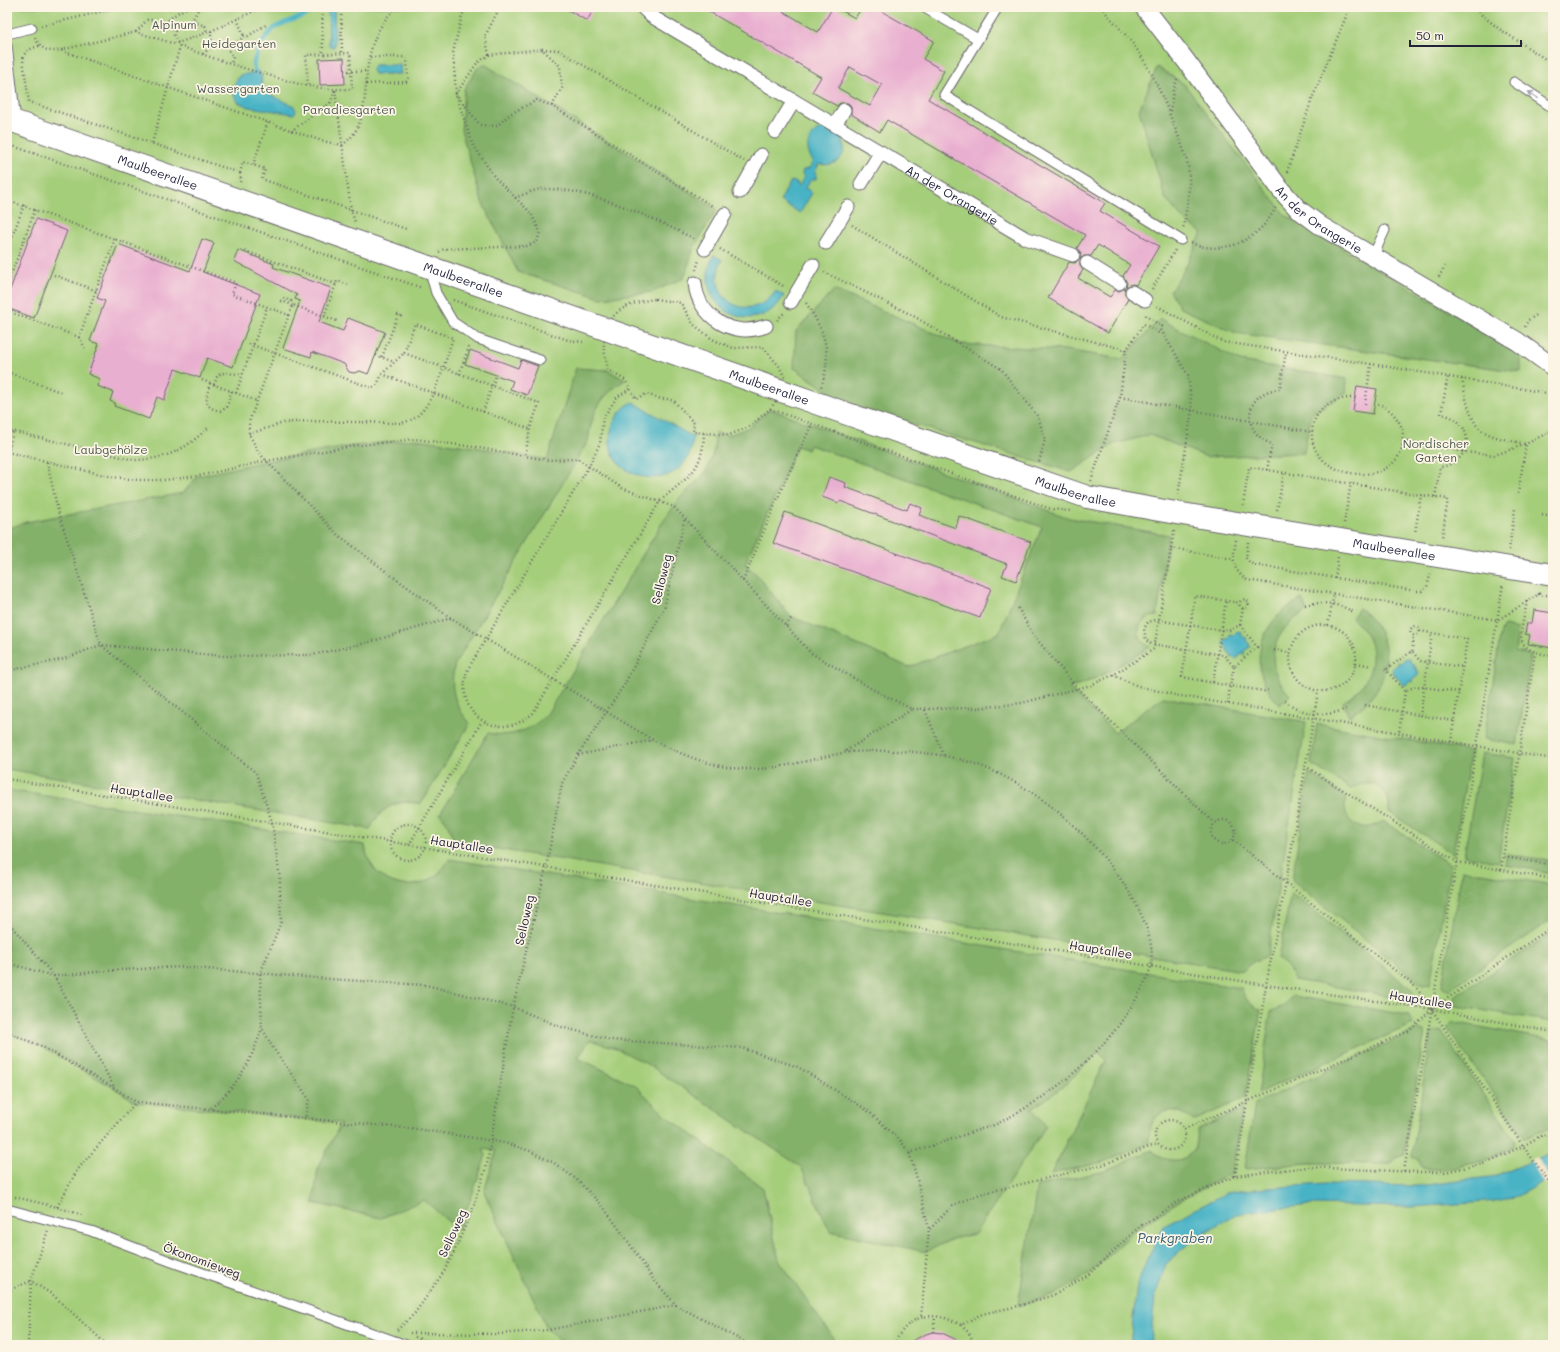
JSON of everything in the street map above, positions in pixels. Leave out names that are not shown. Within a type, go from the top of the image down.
[{"type":"street","name":"An der Orangerie","points":[[642,7],[651,16],[1025,238],[1073,255]]},
{"type":"street","name":"An der Orangerie","points":[[1144,7],[1186,61],[1281,190],[1298,209],[1321,226],[1517,341],[1553,367]]},
{"type":"street","points":[[775,132],[794,101]]},
{"type":"street","points":[[835,125],[844,110]]},
{"type":"street","name":"Maulbeerallee","points":[[12,120],[364,243],[814,414],[1031,478],[1087,497],[1553,575]]},
{"type":"street","points":[[861,184],[881,152]]},
{"type":"street","points":[[740,192],[762,155]]},
{"type":"street","points":[[826,243],[844,212]]},
{"type":"street","points":[[707,246],[726,214]]},
{"type":"street","points":[[1087,263],[1119,283]]},
{"type":"street","points":[[794,298],[813,265]]},
{"type":"street","points":[[693,290],[699,300],[702,314],[719,328],[736,334],[763,336]]},
{"type":"street","points":[[1132,292],[1145,300]]},
{"type":"lane","points":[[923,7],[978,39]]},
{"type":"lane","points":[[998,7],[944,95],[1181,240]]},
{"type":"lane","points":[[7,34],[32,28]]},
{"type":"lane","points":[[7,45],[12,120]]},
{"type":"lane","points":[[1514,82],[1553,108]]},
{"type":"lane","points":[[1373,256],[1385,230]]},
{"type":"lane","points":[[429,267],[436,293],[453,322],[478,339],[540,360]]},
{"type":"lane","name":"Ökonomieweg","points":[[7,1209],[91,1231],[387,1342],[406,1345]]},
{"type":"path","points":[[121,7],[32,28],[39,46],[52,52],[136,32],[179,44],[202,54],[251,71],[308,87],[335,90],[352,89],[350,52],[306,55],[308,87]]},
{"type":"path","points":[[165,24],[167,20],[184,8],[189,7]]},
{"type":"path","points":[[206,7],[198,7],[193,19],[197,23],[205,26],[207,32]]},
{"type":"path","points":[[179,44],[263,7]]},
{"type":"path","points":[[322,7],[323,54]]},
{"type":"path","points":[[341,7],[342,53]]},
{"type":"path","points":[[60,50],[322,142],[342,144],[350,140],[360,123],[364,109],[369,57],[377,33],[396,7]]},
{"type":"path","points":[[429,267],[435,255],[444,249],[517,248],[537,242],[540,232],[531,213],[495,178],[472,143],[456,94],[453,52],[462,15],[467,7]]},
{"type":"path","points":[[489,55],[485,36],[500,7]]},
{"type":"path","points":[[1101,7],[1134,46],[1154,81],[1169,113],[1186,156],[1189,174],[1188,194],[1181,240],[1145,300],[1223,342],[1448,376],[1553,394]]},
{"type":"path","points":[[1181,240],[1199,246],[1217,248],[1236,245],[1253,237],[1266,224],[1276,208],[1312,99],[1350,7]]},
{"type":"path","points":[[1472,7],[1498,28],[1553,64]]},
{"type":"path","points":[[237,19],[244,36]]},
{"type":"path","points":[[136,32],[147,20],[152,20],[165,24],[175,31],[174,35],[179,44],[152,143]]},
{"type":"path","points":[[202,54],[213,45],[227,47],[244,36],[248,36],[266,25]]},
{"type":"path","points":[[211,31],[213,45]]},
{"type":"path","points":[[39,46],[26,51],[24,54],[23,60],[29,102],[240,173],[243,162],[265,169],[262,179],[406,229]]},
{"type":"path","points":[[227,47],[233,57],[231,64]]},
{"type":"path","points":[[456,94],[477,64],[489,55],[542,49],[558,50],[755,167]]},
{"type":"path","points":[[542,49],[560,66],[562,88],[552,106]]},
{"type":"path","points":[[366,84],[406,82],[408,78],[407,59],[404,57],[369,57]]},
{"type":"path","points":[[1169,113],[1173,91],[1186,61]]},
{"type":"path","points":[[344,71],[367,71]]},
{"type":"path","points":[[291,131],[330,103],[335,90]]},
{"type":"path","points":[[335,90],[351,210],[364,243]]},
{"type":"path","points":[[456,94],[480,125],[497,126],[510,114],[537,100],[552,106],[726,214]]},
{"type":"path","points":[[253,165],[268,122]]},
{"type":"path","points":[[7,144],[436,293],[502,318],[568,340],[589,342]]},
{"type":"path","points":[[515,198],[540,189],[569,192],[596,198],[640,214],[698,240],[794,298],[806,303],[823,334],[828,362],[814,414],[743,581]]},
{"type":"path","points":[[7,200],[236,283],[232,294],[289,316]]},
{"type":"path","points":[[7,251],[24,205]]},
{"type":"path","points":[[7,286],[35,210]]},
{"type":"path","points":[[844,212],[1001,317],[1126,350]]},
{"type":"path","points":[[7,218],[12,237]]},
{"type":"path","points":[[79,337],[115,239]]},
{"type":"path","points":[[693,290],[696,267],[707,246]]},
{"type":"path","points":[[245,251],[336,284]]},
{"type":"path","points":[[813,265],[825,273],[912,315],[1001,369],[1038,417],[1045,440],[1041,459],[1031,478]]},
{"type":"path","points":[[54,275],[100,292]]},
{"type":"path","points":[[324,316],[337,281],[350,285]]},
{"type":"path","points":[[293,298],[292,301],[282,298],[282,301],[337,321]]},
{"type":"path","points":[[763,336],[781,316],[794,298]]},
{"type":"path","points":[[293,305],[249,422],[249,434],[259,453],[266,461],[337,534],[451,618],[653,740],[684,756],[715,765],[746,769],[802,763],[845,752],[899,750],[944,756],[981,766],[1011,780],[1037,796],[1061,815],[1087,840],[1119,876],[1133,898],[1144,923],[1151,952],[1151,966],[1142,990],[1122,1020],[1111,1034],[1075,1072],[1045,1096],[1000,1123],[909,1153]]},
{"type":"path","points":[[236,393],[267,307]]},
{"type":"path","points":[[7,311],[79,337],[85,348]]},
{"type":"path","points":[[382,358],[398,315],[401,316],[402,314]]},
{"type":"path","points":[[13,432],[8,452],[113,477],[138,480],[164,480],[198,476],[266,461],[353,446],[415,439],[474,447],[547,460],[578,459],[622,488],[674,507],[811,653],[874,690],[912,710],[976,708],[1022,703],[1091,685],[1113,675],[1154,649],[1192,410],[1188,375],[1160,330],[1162,326],[1146,316]]},
{"type":"path","points":[[249,344],[372,388],[377,385],[382,374],[404,353],[415,324],[453,338],[433,393],[424,409],[415,418],[402,423],[308,421],[283,423],[249,434]]},
{"type":"path","points":[[1087,497],[1098,456],[1120,397],[1126,350],[1144,324],[1159,333],[1160,330]]},
{"type":"path","points":[[596,343],[604,344]]},
{"type":"path","points":[[459,374],[470,345],[474,347]]},
{"type":"path","points":[[1267,470],[1272,444],[1263,441],[1252,428],[1250,420],[1251,409],[1256,399],[1266,392],[1280,389],[1286,351]]},
{"type":"path","points":[[404,353],[539,403],[530,428],[525,456]]},
{"type":"path","points":[[376,355],[394,362]]},
{"type":"path","points":[[1365,404],[1371,364]]},
{"type":"path","points":[[7,372],[63,392]]},
{"type":"path","points":[[214,385],[217,377],[222,373],[243,374]]},
{"type":"path","points":[[382,374],[530,428]]},
{"type":"path","points":[[483,412],[496,375]]},
{"type":"path","points":[[1435,497],[1440,467],[1455,463],[1464,452],[1467,441],[1463,426],[1452,416],[1441,414],[1448,376]]},
{"type":"path","points":[[1462,379],[1468,406],[1478,427],[1497,438],[1526,444]]},
{"type":"path","points":[[202,380],[257,401]]},
{"type":"path","points":[[210,383],[206,396],[209,407],[212,410],[221,411],[227,407],[231,391]]},
{"type":"path","points":[[630,389],[617,397],[603,418],[600,443],[589,466],[468,670],[464,684],[465,696],[469,708],[482,721],[492,726],[512,726],[533,713],[660,501],[684,481],[700,460],[704,448],[704,433]]},
{"type":"path","points":[[1120,397],[1311,432]]},
{"type":"path","points":[[1355,398],[1334,400],[1323,407],[1314,420],[1311,432],[1313,446],[1318,456],[1333,468],[1345,472],[1366,474],[1378,472],[1389,466],[1397,458],[1401,450],[1403,440],[1402,428],[1398,419],[1386,408],[1375,403]]},
{"type":"path","points":[[770,408],[814,414],[1051,509],[1070,512]]},
{"type":"path","points":[[7,430],[134,460],[151,460],[190,444],[208,427]]},
{"type":"path","points":[[1403,440],[1464,452],[1494,455],[1526,444],[1553,430]]},
{"type":"path","points":[[1518,494],[1526,444]]},
{"type":"path","points":[[47,462],[58,511],[101,645],[256,773],[272,822],[280,879],[281,922],[260,974],[262,1028],[248,1065],[226,1095],[211,1109]]},
{"type":"path","points":[[1243,505],[1249,467],[1448,499],[1442,538]]},
{"type":"path","points":[[1277,510],[1284,472]]},
{"type":"path","points":[[1415,533],[1421,495]]},
{"type":"path","points":[[1506,568],[1515,509]]},
{"type":"path","points":[[1542,515],[1553,517]]},
{"type":"path","name":"Selloweg","points":[[398,1330],[430,1294],[454,1252],[481,1186],[491,1141],[513,1007],[546,867],[562,783],[578,755],[624,685],[664,608],[685,517]]},
{"type":"path","points":[[1248,541],[1246,558],[1250,563],[1256,565],[1416,592],[1422,591],[1428,587],[1431,572]]},
{"type":"path","points":[[1171,548],[1233,559]]},
{"type":"path","points":[[1234,552],[1233,559],[1237,572],[1246,580],[1498,620],[1532,598]]},
{"type":"path","points":[[1404,1172],[1502,593]]},
{"type":"path","points":[[1328,625],[1334,594]]},
{"type":"path","points":[[1538,594],[1553,596]]},
{"type":"path","points":[[1243,608],[1248,606],[1248,602],[1242,600],[1240,603],[1195,596],[1182,677],[1264,692],[1268,690]]},
{"type":"path","points":[[1213,682],[1226,601]]},
{"type":"path","points":[[1527,602],[1521,638],[1524,647],[1535,653],[1553,656]]},
{"type":"path","points":[[1228,704],[1234,667],[1259,648],[1240,624],[1243,608],[1241,607],[1240,603]]},
{"type":"path","points":[[1304,605],[1332,603],[1355,613]]},
{"type":"path","points":[[1018,608],[1034,636],[1078,689],[1214,823]]},
{"type":"path","points":[[786,626],[792,617]]},
{"type":"path","points":[[7,671],[64,659],[101,645],[224,656],[312,655],[366,643],[451,618]]},
{"type":"path","points":[[1234,667],[1224,655],[1154,644],[1146,640],[1144,629],[1148,622],[1158,620],[1228,631],[1240,624]]},
{"type":"path","points":[[1328,625],[1342,631],[1352,642],[1356,656],[1356,664],[1354,672],[1343,685],[1331,691],[1318,692],[1311,690],[1298,681],[1291,668],[1290,653],[1292,645],[1303,631],[1311,627],[1328,625]]},
{"type":"path","points":[[1451,742],[1463,667],[1467,639],[1432,634],[1420,631],[1418,627],[1412,628],[1411,632],[1414,635],[1412,651],[1420,661],[1463,667]]},
{"type":"path","points":[[1414,635],[1417,635],[1420,631]]},
{"type":"path","points":[[1420,716],[1432,634]]},
{"type":"path","points":[[1274,650],[1290,653]]},
{"type":"path","points":[[1399,733],[1405,691],[1386,669],[1412,651]]},
{"type":"path","points":[[1502,870],[1535,653]]},
{"type":"path","points":[[1356,664],[1371,666]]},
{"type":"path","points":[[1113,675],[1138,686],[1176,695],[1553,759]]},
{"type":"path","points":[[1405,691],[1416,686],[1459,692]]},
{"type":"path","points":[[1235,1176],[1266,985],[1286,882],[1318,692]]},
{"type":"path","points":[[1285,701],[1303,712],[1314,714],[1330,714],[1346,709]]},
{"type":"path","points":[[1365,705],[1454,721]]},
{"type":"path","points":[[845,752],[912,710]]},
{"type":"path","points":[[925,710],[944,756]]},
{"type":"path","points":[[409,845],[482,721]]},
{"type":"path","points":[[578,755],[653,740]]},
{"type":"path","points":[[1306,766],[1457,862],[1553,879]]},
{"type":"path","name":"Hauptallee","points":[[7,779],[1266,985],[1432,1009],[1553,1032]]},
{"type":"path","points":[[1222,819],[1233,824],[1236,832],[1230,843],[1222,845],[1214,841],[1211,834],[1214,823],[1222,819]]},
{"type":"path","points":[[409,824],[419,828],[424,833],[426,838],[425,848],[421,854],[416,858],[405,860],[395,854],[390,842],[393,832],[398,827],[409,824]]},
{"type":"path","points":[[1233,840],[1418,989],[1523,1146],[1553,1187]]},
{"type":"path","points":[[1504,857],[1553,865]]},
{"type":"path","points":[[7,921],[54,976],[114,1088]]},
{"type":"path","points":[[1184,1129],[1409,1031],[1432,1009],[1553,926]]},
{"type":"path","points":[[7,962],[54,976],[118,970],[182,967],[260,974],[426,985],[513,1007],[558,1026],[610,1040],[742,1048],[798,1067],[867,1110],[901,1140],[909,1153],[915,1171],[929,1229],[920,1318]]},
{"type":"path","points":[[262,1028],[273,1048],[309,1099],[305,1119]]},
{"type":"path","points":[[7,1032],[41,1046],[136,1102],[418,1130],[505,1143],[530,1151],[554,1163],[576,1179],[601,1204],[653,1279],[676,1305],[750,1345]]},
{"type":"path","points":[[1168,1120],[1178,1122],[1184,1129],[1185,1140],[1180,1148],[1170,1151],[1165,1150],[1157,1144],[1155,1139],[1156,1129],[1163,1122],[1168,1120]]},
{"type":"path","points":[[961,1324],[982,1314],[1018,1306],[1054,1295],[1088,1275],[1138,1227],[1179,1200],[1235,1176],[1308,1167],[1404,1172],[1444,1172],[1483,1164],[1523,1146],[1540,1136],[1553,1134]]},
{"type":"path","points":[[929,1229],[954,1205],[980,1194],[1102,1165],[1157,1144]]},
{"type":"path","points":[[7,1291],[31,1281],[53,1295],[107,1345]]},
{"type":"path","points":[[406,1334],[499,1334],[548,1330],[676,1305]]},
{"type":"path","points":[[934,1332],[935,1316]]},
{"type":"path","points":[[894,1345],[906,1326],[920,1318],[935,1316],[948,1318],[961,1324],[969,1333],[975,1345]]},
{"type":"green space","points":[[7,7],[1553,7],[1553,1345],[7,1345]]},
{"type":"green space","points":[[484,64],[717,209],[694,247],[684,278],[652,292],[601,298],[518,272],[482,202],[461,130],[464,89],[479,66]]},
{"type":"green space","points":[[1157,67],[1184,84],[1285,215],[1521,353],[1521,372],[1236,333],[1180,308],[1170,291],[1183,272],[1202,233],[1182,218],[1165,198],[1139,110]]},
{"type":"green space","points":[[834,290],[960,344],[1065,350],[1122,359],[1160,319],[1240,361],[1347,379],[1346,393],[1311,414],[1304,453],[1207,457],[1150,435],[1114,444],[1071,472],[847,404],[794,368],[796,331]]},
{"type":"green space","points":[[576,368],[608,370],[625,380],[609,392],[603,399],[592,421],[588,441],[455,664],[453,672],[454,696],[460,710],[470,723],[421,804],[412,802],[397,803],[379,815],[370,829],[7,769],[7,529],[26,522],[183,493],[198,476],[266,461],[353,446],[415,439],[474,447],[547,460]]},
{"type":"green space","points":[[770,409],[1069,518],[1169,535],[1157,616],[1150,617],[1145,620],[1141,623],[1139,628],[1141,638],[1144,643],[1150,647],[1112,670],[1089,681],[1069,688],[1115,733],[1163,697],[1306,722],[1267,957],[1254,962],[1243,971],[454,842],[449,827],[440,814],[488,733],[505,735],[520,732],[534,725],[547,714],[665,518],[681,497],[702,477],[709,465],[714,450],[715,433],[729,435],[749,427]],"holes":[[[810,445],[1042,527],[999,633],[909,667],[790,616],[757,575],[745,564],[797,446],[808,450]]]},
{"type":"green space","points":[[1302,599],[1307,611],[1295,619],[1286,628],[1274,649],[1273,660],[1276,672],[1281,684],[1290,695],[1280,705],[1269,692],[1262,676],[1259,663],[1260,650],[1264,637],[1270,626],[1279,615],[1289,606]]},
{"type":"green space","points":[[1359,608],[1372,621],[1381,634],[1385,649],[1386,664],[1382,679],[1374,693],[1363,705],[1349,716],[1343,702],[1351,697],[1364,683],[1371,666],[1372,657],[1368,638],[1352,618]]},
{"type":"green space","points":[[1504,626],[1518,629],[1515,652],[1531,655],[1517,745],[1484,739],[1501,631]]},
{"type":"green space","points":[[1317,724],[1471,751],[1453,854],[1389,812],[1387,796],[1379,787],[1373,784],[1366,784],[1359,785],[1351,789],[1311,764]]},
{"type":"green space","points":[[1482,753],[1515,758],[1498,862],[1464,856]]},
{"type":"green space","points":[[1309,773],[1346,797],[1346,814],[1354,824],[1360,827],[1368,827],[1383,821],[1451,865],[1430,984],[1422,985],[1292,880]]},
{"type":"green space","points":[[7,790],[365,845],[369,860],[377,872],[389,880],[401,885],[415,885],[428,881],[440,872],[449,859],[1241,988],[1248,1001],[1253,1006],[1261,1010],[1245,1098],[1193,1121],[1177,1111],[1162,1113],[1156,1117],[1152,1124],[1149,1133],[1149,1143],[1103,1162],[1051,1174],[1106,1060],[1098,1052],[1059,1089],[1032,1108],[1046,1126],[975,1234],[952,1239],[926,1252],[830,1231],[801,1167],[649,1065],[616,1048],[590,1040],[578,1058],[635,1085],[663,1113],[763,1188],[779,1260],[838,1345],[565,1345],[548,1330],[484,1192],[496,1151],[483,1149],[486,1155],[458,1230],[424,1200],[381,1218],[313,1203],[318,1168],[341,1123],[136,1102],[41,1046],[7,1032]]},
{"type":"green space","points":[[1507,854],[1553,861],[1553,873],[1505,865]]},
{"type":"green space","points":[[1462,870],[1553,885],[1553,919],[1448,990],[1442,986]]},
{"type":"green space","points":[[1291,893],[1414,991],[1409,999],[1294,980],[1292,973],[1284,963],[1278,959]]},
{"type":"green space","points":[[1553,932],[1553,1022],[1456,1006],[1454,997]]},
{"type":"green space","points":[[1292,996],[1408,1015],[1413,1024],[1258,1093],[1271,1011],[1278,1009]]},
{"type":"green space","points":[[1453,1022],[1550,1040],[1553,1053],[1553,1129],[1541,1131],[1525,1138],[1447,1028]]},
{"type":"green space","points":[[1419,1029],[1425,1032],[1404,1154],[1396,1158],[1391,1164],[1308,1163],[1245,1169],[1255,1104]]},
{"type":"green space","points":[[1441,1031],[1515,1140],[1514,1146],[1483,1161],[1444,1170],[1422,1168],[1419,1160],[1412,1156],[1431,1033]]},
{"type":"green space","points":[[1243,1109],[1232,1173],[1179,1201],[1139,1227],[1088,1275],[1054,1295],[1018,1306],[1037,1186],[1105,1171],[1152,1150],[1160,1156],[1168,1159],[1176,1160],[1183,1158],[1190,1154],[1194,1148],[1197,1140],[1197,1130]]},
{"type":"water","points":[[328,7],[334,7],[334,47],[329,46]]},
{"type":"water","points":[[374,65],[400,65],[401,74],[374,74],[372,70]]},
{"type":"water","points":[[255,71],[258,71],[261,75],[262,86],[271,95],[294,106],[296,111],[294,114],[249,107],[238,102],[231,91],[235,83],[240,75],[254,73]]},
{"type":"water","points":[[821,129],[831,130],[839,134],[843,140],[843,155],[838,161],[830,164],[819,164],[815,172],[816,179],[810,180],[805,189],[808,189],[812,193],[800,213],[780,201],[791,181],[798,183],[797,185],[799,186],[804,177],[802,174],[803,170],[809,169],[813,161],[808,152],[808,143],[813,135]]},
{"type":"water","points":[[714,255],[722,260],[718,274],[719,286],[724,296],[732,303],[742,307],[754,307],[765,302],[776,291],[784,296],[772,310],[757,317],[742,317],[728,312],[717,303],[709,289],[708,273]]},
{"type":"water","points":[[633,402],[693,437],[688,457],[676,471],[661,477],[645,477],[629,471],[617,461],[610,446],[612,427],[620,412]]},
{"type":"water","points":[[1237,631],[1241,632],[1243,637],[1247,638],[1246,641],[1249,643],[1250,647],[1244,651],[1244,655],[1241,654],[1236,659],[1231,657],[1230,652],[1227,652],[1227,649],[1223,643],[1229,638],[1230,634],[1234,635]]},
{"type":"water","points":[[1408,658],[1412,664],[1415,665],[1414,667],[1419,673],[1412,682],[1409,681],[1406,685],[1402,685],[1392,671],[1394,667],[1398,665],[1398,662],[1402,663],[1404,659]]},
{"type":"water","name":"Parkgraben","points":[[1553,1153],[1553,1176],[1514,1198],[1487,1202],[1411,1207],[1309,1205],[1236,1214],[1197,1237],[1166,1264],[1155,1297],[1150,1345],[1130,1345],[1137,1285],[1147,1259],[1164,1226],[1226,1193],[1254,1189],[1325,1184],[1419,1186],[1497,1176],[1547,1154]]},
{"type":"pier","points":[[1536,1157],[1551,1179],[1545,1183],[1529,1160]]},
{"type":"building","points":[[563,7],[595,7],[587,21]]},
{"type":"building","points":[[701,7],[776,7],[818,32],[833,7],[855,18],[862,7],[874,7],[934,41],[923,59],[944,71],[928,99],[1105,203],[1100,211],[1159,246],[1136,285],[1132,284],[1126,287],[1127,283],[1123,276],[1130,265],[1098,245],[1091,256],[1084,256],[1080,259],[1080,266],[1083,270],[1078,278],[1110,297],[1115,290],[1119,291],[1125,288],[1125,295],[1128,299],[1108,333],[1048,298],[1069,262],[1075,263],[1080,258],[1081,253],[1077,248],[1085,235],[887,120],[880,132],[851,114],[851,106],[848,103],[840,103],[837,106],[812,92],[821,77]],"holes":[[[850,67],[882,85],[870,106],[838,88]]]},
{"type":"building","points":[[344,58],[345,84],[320,85],[319,59]]},
{"type":"building","points":[[36,219],[67,231],[34,318],[7,308],[7,298]]},
{"type":"building","points":[[202,239],[214,243],[203,272],[260,294],[233,367],[207,358],[200,378],[175,369],[164,400],[157,397],[149,419],[114,406],[115,403],[110,401],[113,392],[97,386],[100,379],[88,374],[99,344],[90,341],[105,301],[97,298],[118,244],[190,271]]},
{"type":"building","points":[[238,250],[274,264],[273,267],[331,288],[319,322],[343,331],[348,318],[385,332],[368,374],[360,371],[354,373],[349,372],[344,364],[312,352],[311,357],[283,348],[300,301],[295,299],[297,295],[234,261]]},
{"type":"building","points":[[470,350],[518,368],[521,360],[538,366],[527,395],[510,389],[513,381],[465,364]]},
{"type":"building","points":[[1357,386],[1377,389],[1373,414],[1353,411]]},
{"type":"building","points":[[829,477],[846,483],[845,487],[907,510],[910,503],[922,508],[919,515],[956,528],[959,516],[1031,542],[1016,581],[1002,576],[1007,564],[840,501],[839,503],[822,497]]},
{"type":"building","points":[[785,512],[991,588],[980,618],[773,543]]},
{"type":"building","points":[[1534,610],[1553,613],[1553,648],[1528,644],[1530,635],[1525,634],[1527,623],[1532,623]]},
{"type":"building","points":[[934,1332],[942,1333],[968,1345],[904,1345],[926,1334]]},
{"type":"waterway","points":[[255,71],[253,65],[259,49],[268,35],[279,25],[306,15]]},
{"type":"park label","name":"Alpinum","points":[[174,24]]},
{"type":"park label","name":"Heidegarten","points":[[239,43]]},
{"type":"park label","name":"Wassergarten","points":[[238,88]]},
{"type":"park label","name":"Paradiesgarten","points":[[349,109]]},
{"type":"park label","name":"Laubgehölze","points":[[111,449]]},
{"type":"park label","name":"Nordischer Garten","points":[[1436,450]]}]
